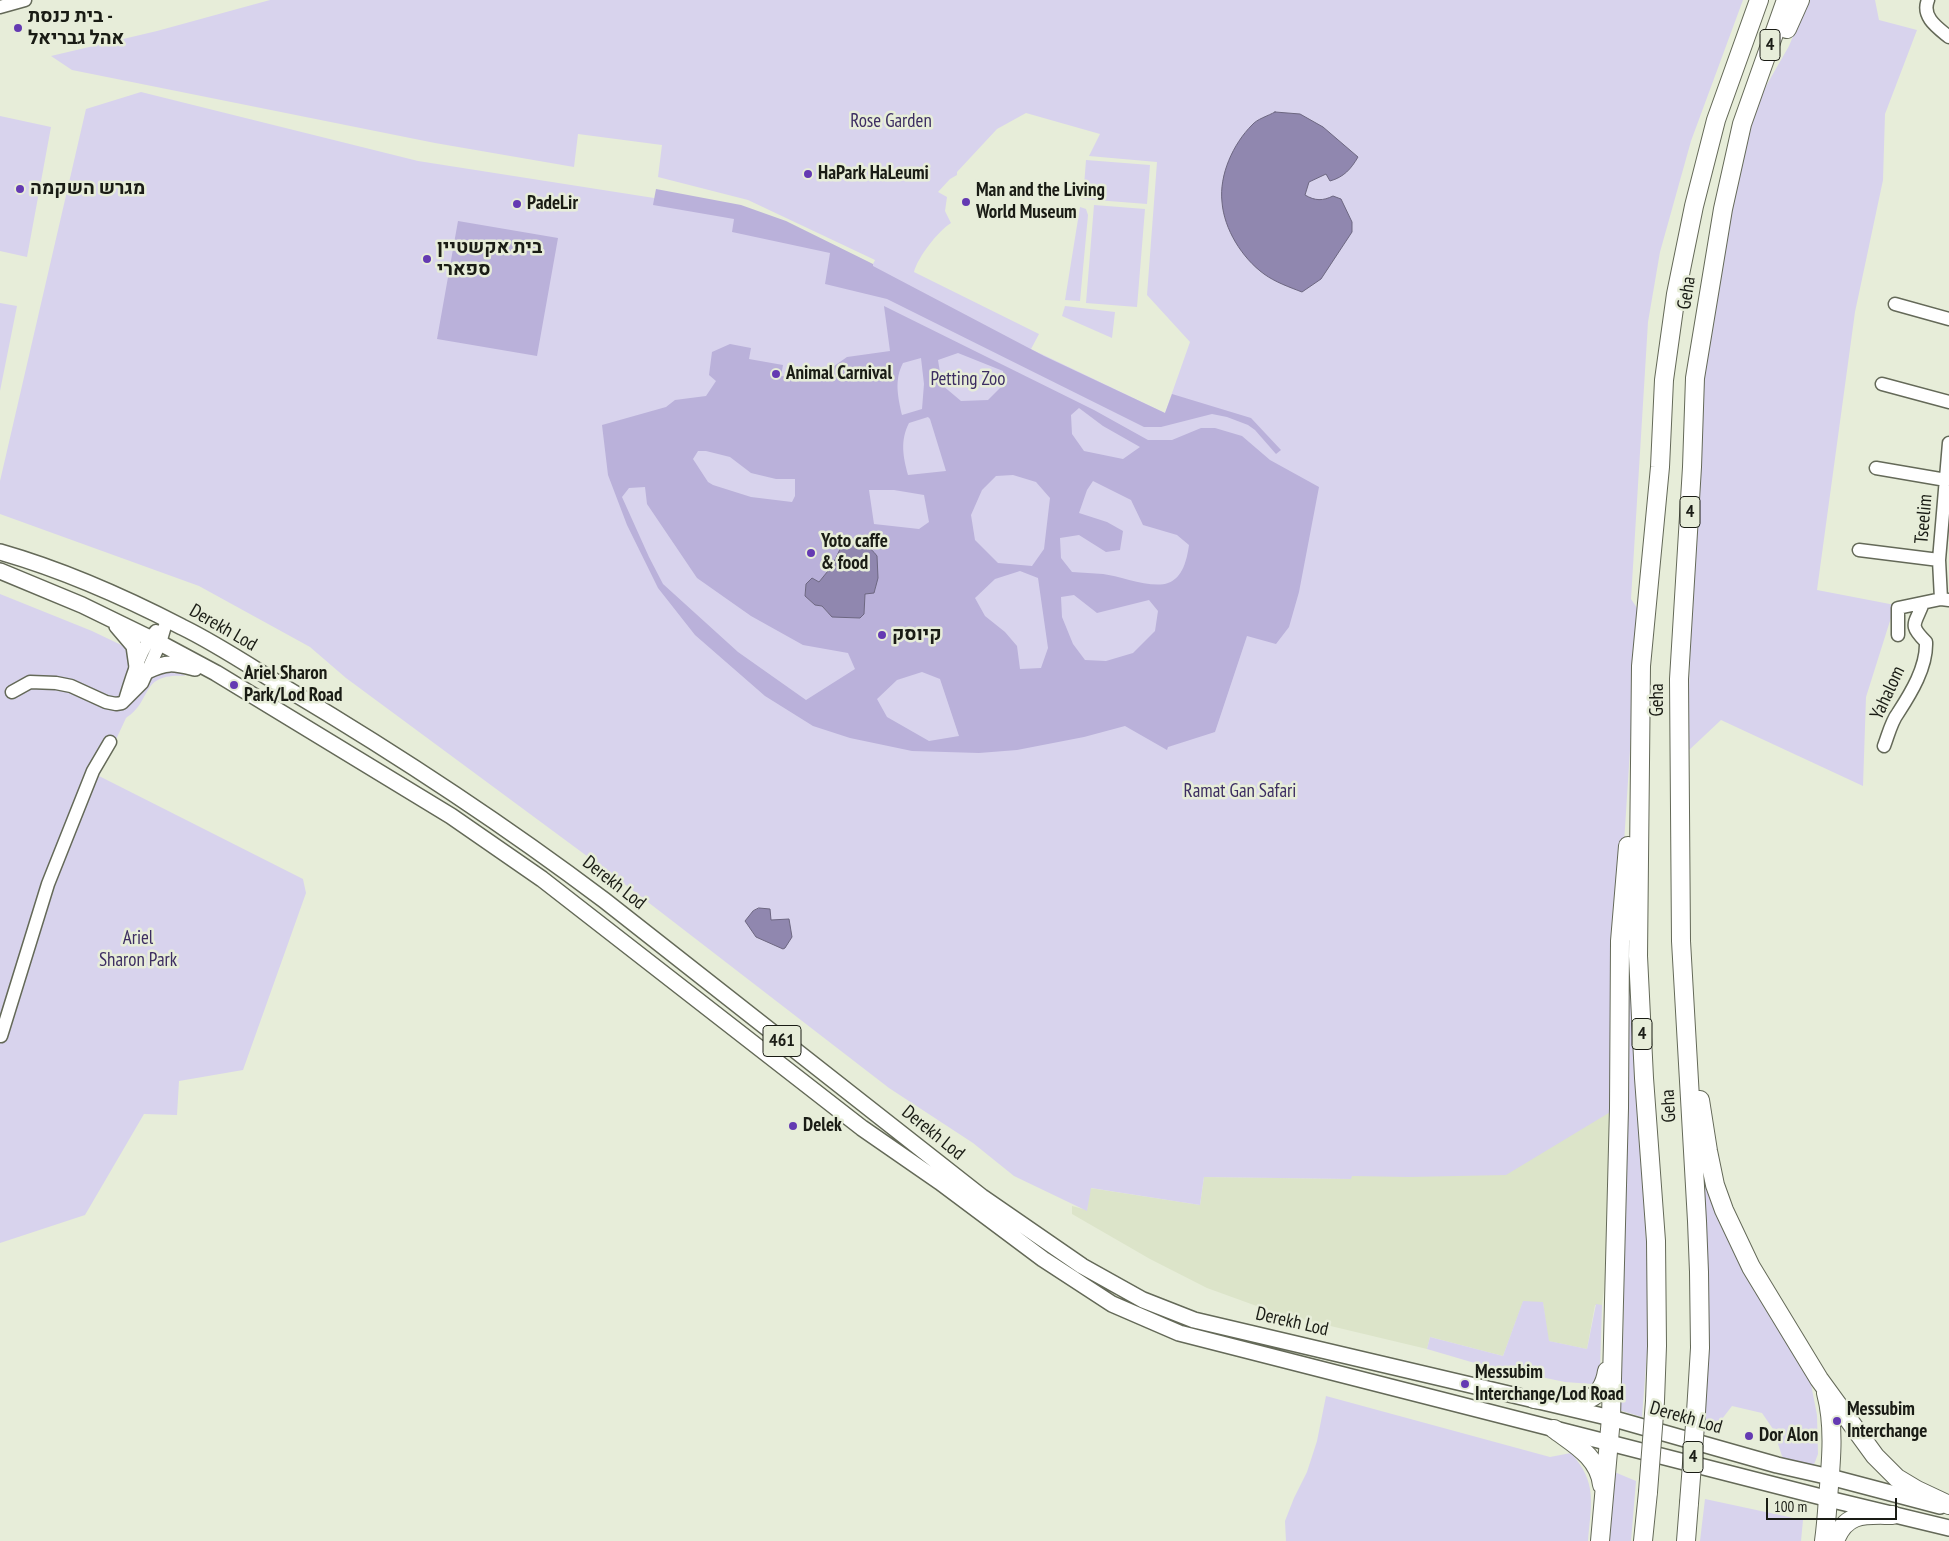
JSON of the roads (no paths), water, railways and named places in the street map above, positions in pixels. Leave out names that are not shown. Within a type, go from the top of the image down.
[{"type":"highway","name":"Geha","points":[[1643,1541],[1655,1401],[1657,1346],[1656,1241],[1644,1078],[1638,956],[1640,666],[1660,467],[1664,380],[1676,294],[1694,206],[1716,120],[1759,0]]},
{"type":"highway","name":"Geha","points":[[1686,1541],[1700,1348],[1698,1221],[1681,941],[1679,679],[1692,466],[1695,378],[1722,209],[1742,124],[1786,0]]},
{"type":"highway","points":[[1755,89],[1782,43],[1800,0]]},
{"type":"highway","points":[[1600,1541],[1611,1418],[1620,941],[1640,666]]},
{"type":"highway","points":[[1681,941],[1701,1105],[1715,1184],[1724,1210],[1751,1267],[1819,1379],[1826,1393],[1831,1412],[1830,1477],[1824,1541]]},
{"type":"highway","points":[[1534,1399],[1574,1402],[1591,1399],[1598,1395],[1603,1386],[1607,1373],[1610,1287],[1615,1238]]},
{"type":"highway","points":[[1819,1379],[1875,1456],[1897,1478],[1917,1490],[1949,1504]]},
{"type":"highway","points":[[1554,1430],[1584,1450],[1593,1461],[1602,1480],[1603,1499]]},
{"type":"highway","points":[[1835,1541],[1838,1533],[1850,1519],[1862,1515],[1893,1515]]},
{"type":"main road","name":"Derekh Lod","points":[[0,552],[89,583],[167,619],[392,752],[508,830],[604,900],[982,1197],[1082,1266],[1143,1300],[1194,1320],[1611,1418],[1777,1465],[1830,1477],[1949,1509]]},
{"type":"main road","name":"Derekh Lod","points":[[0,571],[155,640],[216,674],[451,816],[542,879],[862,1128],[940,1182],[1043,1259],[1112,1304],[1179,1333],[1609,1444],[1949,1528]]},
{"type":"main road","points":[[108,618],[134,646],[142,669],[172,663],[216,674]]},
{"type":"street","points":[[0,7],[25,0]]},
{"type":"street","points":[[1928,0],[1926,5],[1930,21],[1949,37]]},
{"type":"street","points":[[1895,304],[1949,319]]},
{"type":"street","points":[[1882,384],[1949,402]]},
{"type":"street","name":"Tseelim","points":[[1945,599],[1939,560],[1949,443]]},
{"type":"street","points":[[1876,468],[1946,480]]},
{"type":"street","points":[[1859,550],[1939,560]]},
{"type":"street","points":[[1898,635],[1898,608],[1945,599]]},
{"type":"street","name":"Yahalom","points":[[1884,746],[1897,714],[1903,708],[1915,684],[1926,649],[1926,642],[1915,631],[1914,626],[1923,603]]},
{"type":"street","points":[[12,692],[30,682],[56,683],[71,686],[106,702],[116,704],[125,702],[167,619]]},
{"type":"street","points":[[1,1036],[48,884],[93,771],[110,742]]},
{"type":"place","name":"בית כנסת - אהל גבריאל","points":[[18,28]]},
{"type":"place","name":"HaPark HaLeumi","points":[[808,174]]},
{"type":"place","name":"מגרש השקמה","points":[[20,189]]},
{"type":"place","name":"Man and the Living World Museum","points":[[966,202]]},
{"type":"place","name":"PadeLir","points":[[517,204]]},
{"type":"place","name":"בית אקשטיין ספארי","points":[[427,259]]},
{"type":"place","name":"Animal Carnival","points":[[776,374]]},
{"type":"place","name":"Yoto caffe & food","points":[[811,553]]},
{"type":"place","name":"קיוסק","points":[[882,635]]},
{"type":"place","name":"Ariel Sharon Park/Lod Road","points":[[234,685]]},
{"type":"place","name":"Delek","points":[[793,1126]]},
{"type":"place","name":"Messubim Interchange/Lod Road","points":[[1465,1384]]},
{"type":"place","name":"Messubim Interchange","points":[[1837,1421]]},
{"type":"place","name":"Dor Alon","points":[[1749,1436]]},
{"type":"park label","name":"Rose Garden","points":[[891,122]]},
{"type":"park label","name":"Petting Zoo","points":[[968,380]]},
{"type":"park label","name":"Ramat Gan Safari","points":[[1240,792]]},
{"type":"park label","name":"Ariel Sharon Park","points":[[138,950]]}]
